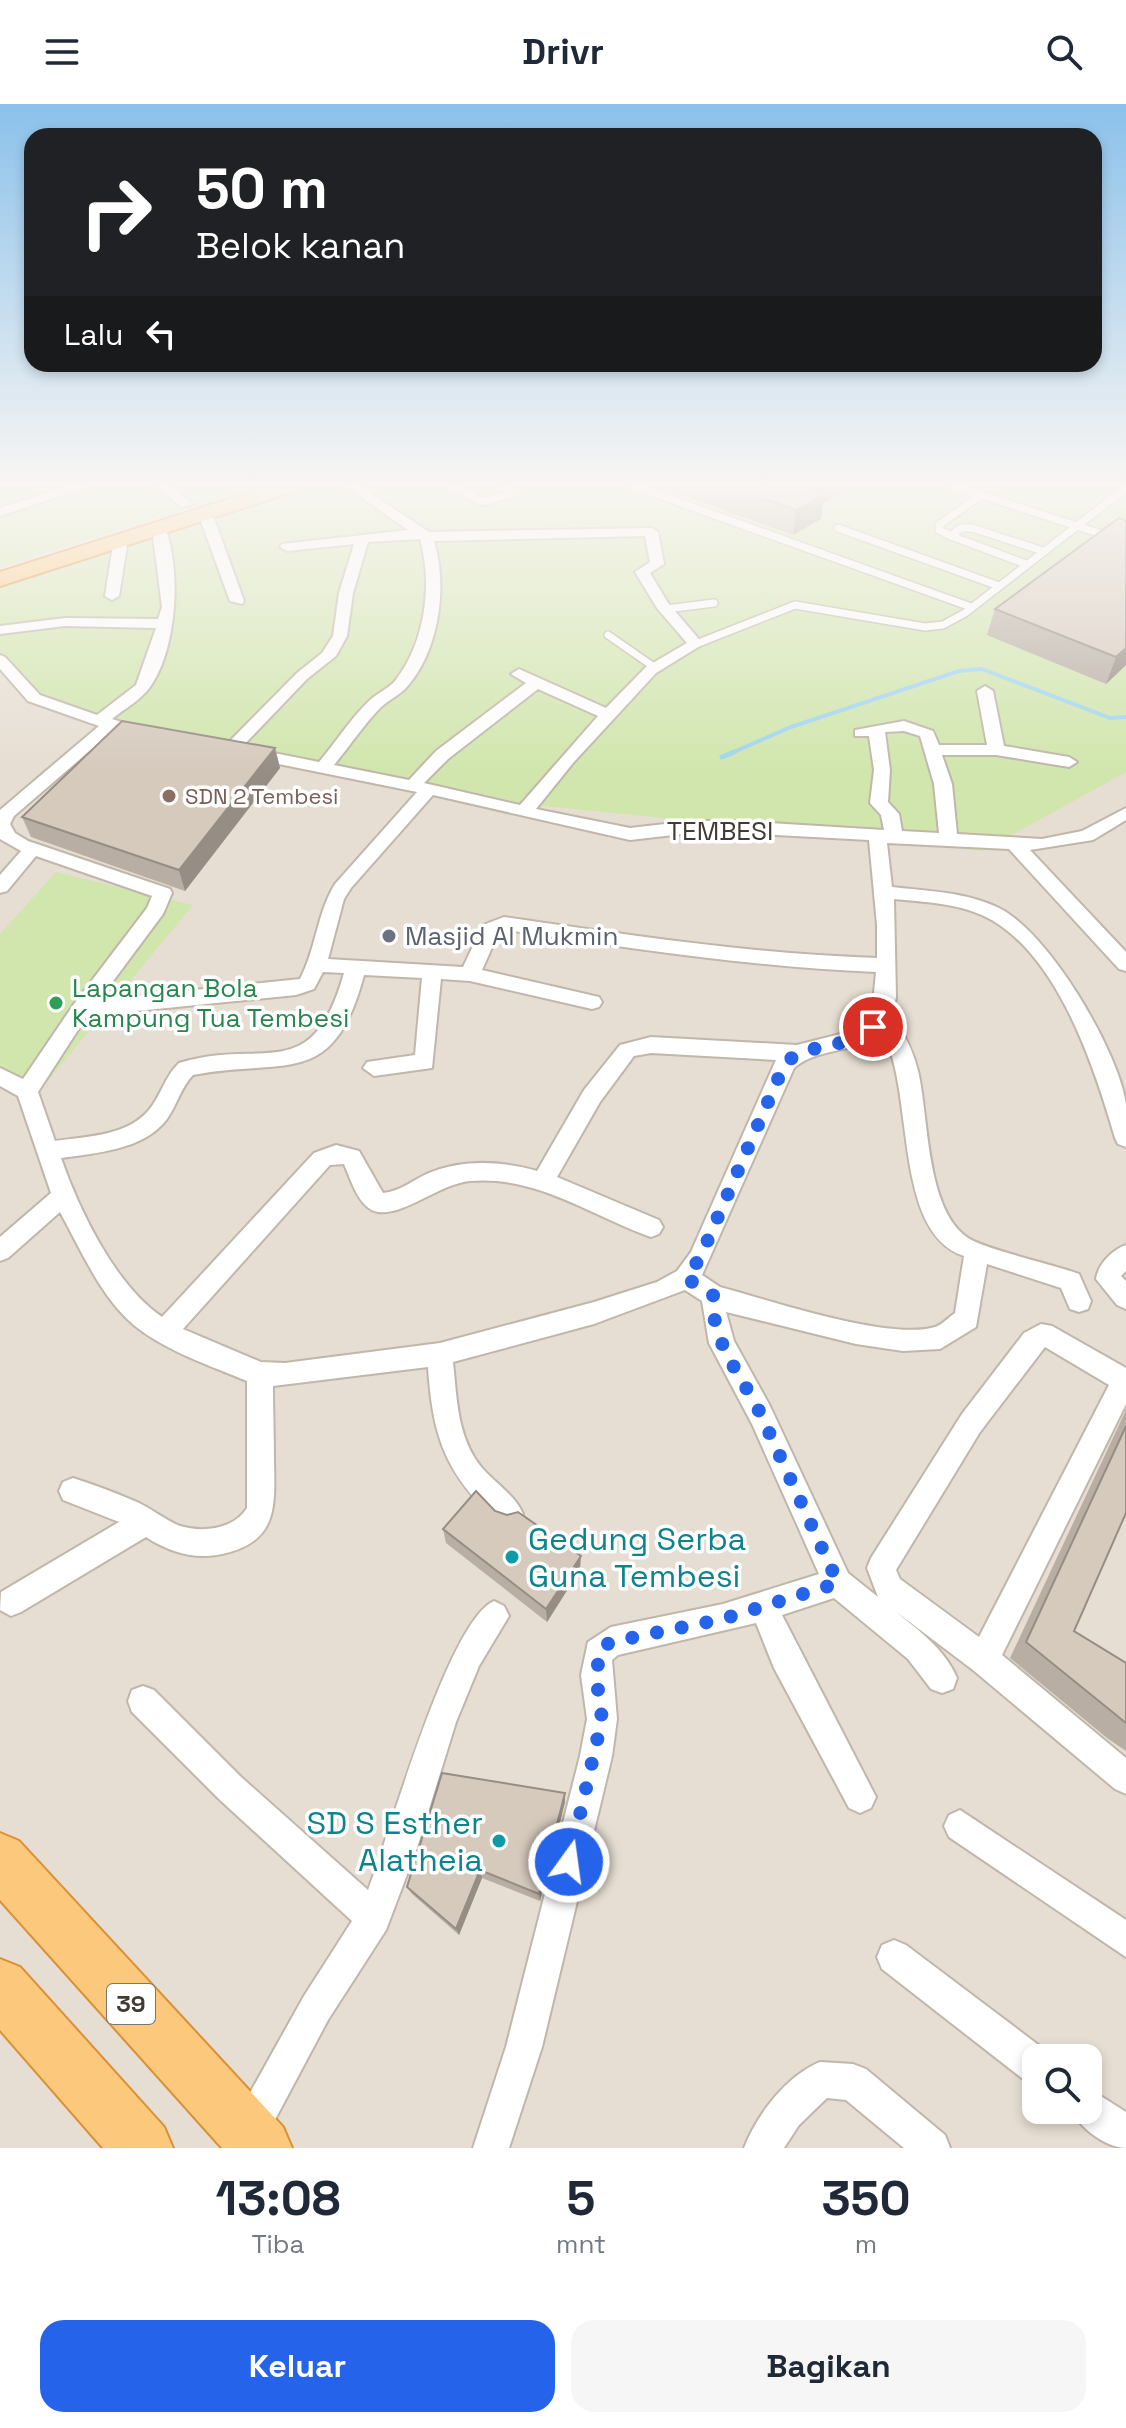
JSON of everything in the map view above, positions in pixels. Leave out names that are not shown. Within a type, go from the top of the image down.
[{"type":"highway","name":"39","points":[[0,1860],[255,2140]]},
{"type":"highway","points":[[0,1987],[143,2148]]},
{"type":"street","points":[[112,596],[114,581]]},
{"type":"street","points":[[27,1091],[81,1009],[156,910],[163,893],[10,840],[1,824],[7,813],[142,688],[150,675],[169,607],[167,581]]},
{"type":"street","points":[[228,581],[237,601]]},
{"type":"street","name":"TEMBESI","points":[[349,581],[340,636],[334,646],[222,748],[421,787],[630,834],[711,827],[1016,846],[1064,843],[1087,836],[1126,813]]},
{"type":"street","points":[[324,767],[376,703],[400,685],[426,641],[431,581]]},
{"type":"street","points":[[524,812],[654,667],[696,644],[666,609],[648,581]]},
{"type":"street","points":[[0,630],[65,622],[163,624]]},
{"type":"street","points":[[0,660],[7,683],[34,698],[105,723],[156,735]]},
{"type":"street","points":[[519,674],[609,715]]},
{"type":"street","points":[[81,1009],[296,988],[307,984],[317,965],[335,899],[442,755],[536,683]]},
{"type":"street","points":[[985,691],[996,750]]},
{"type":"street","points":[[543,1181],[613,1063],[627,1050],[651,1045],[797,1053],[863,1036],[882,1016],[886,997],[886,838],[890,814],[879,803],[882,770],[868,731],[920,728],[935,750],[943,784],[949,841]]},
{"type":"street","points":[[935,750],[996,750],[1069,762]]},
{"type":"street","points":[[1016,846],[1126,964]]},
{"type":"street","points":[[0,887],[32,849]]},
{"type":"street","points":[[886,892],[968,904],[1005,920],[1024,938],[1065,993],[1113,1092],[1126,1138]]},
{"type":"street","points":[[470,974],[490,930],[504,923],[712,953],[796,962],[886,965]]},
{"type":"street","points":[[1106,943],[1126,937]]},
{"type":"street","points":[[317,965],[470,974],[592,1002]]},
{"type":"street","points":[[48,1151],[124,1136],[143,1128],[155,1119],[186,1069],[202,1065],[283,1062],[312,1052],[342,1017],[356,967]]},
{"type":"street","points":[[374,1068],[425,1062],[432,971]]},
{"type":"street","points":[[882,1016],[894,1031],[899,1046],[928,1193],[936,1215],[951,1238],[977,1250],[1070,1281],[1079,1301]]},
{"type":"street","points":[[0,1076],[27,1091],[63,1196],[106,1273],[142,1317],[164,1332],[260,1374],[285,1375],[440,1354],[594,1313],[664,1290],[686,1278],[700,1258],[765,1112],[776,1078],[797,1053]]},
{"type":"street","points":[[164,1332],[322,1159],[330,1156],[343,1154],[351,1157],[372,1198],[379,1203],[395,1202],[433,1181],[467,1173],[492,1172],[543,1181],[651,1227]]},
{"type":"street","points":[[0,1251],[63,1196]]},
{"type":"street","points":[[686,1278],[714,1296],[856,1333],[927,1341],[954,1330],[967,1319],[977,1250]]},
{"type":"street","points":[[1126,1255],[1109,1272],[1108,1279],[1126,1298]]},
{"type":"street","points":[[714,1296],[714,1321],[723,1344],[760,1411],[838,1583],[918,1649],[942,1678]]},
{"type":"street","points":[[984,1659],[1125,1382],[1052,1337],[1041,1335],[1033,1341],[971,1423],[883,1562],[882,1575],[889,1589],[984,1659],[1126,1778]]},
{"type":"street","points":[[440,1354],[446,1425],[452,1449],[476,1484],[509,1514]]},
{"type":"street","points":[[73,1491],[146,1521],[172,1536],[193,1541],[229,1537],[255,1526],[261,1508],[260,1374]]},
{"type":"street","points":[[11,1602],[146,1521]]},
{"type":"street","points":[[491,2148],[524,2047],[596,1756],[602,1719],[596,1675],[598,1652],[611,1642],[764,1608],[838,1583]]},
{"type":"street","points":[[764,1608],[785,1657],[860,1797]]},
{"type":"street","points":[[255,2140],[316,2008],[374,1918],[401,1848],[441,1722],[469,1656],[494,1616]]},
{"type":"street","points":[[143,1701],[230,1788],[374,1918]]},
{"type":"street","points":[[960,1826],[1126,1940]]},
{"type":"street","points":[[894,1957],[1022,2055]]},
{"type":"street","points":[[762,2148],[786,2112],[820,2080],[853,2082],[932,2148]]},
{"type":"street","points":[[1102,2117],[1126,2135]]},
{"type":"lane","points":[[900,581],[971,607]]},
{"type":"lane","points":[[986,581],[999,586]]},
{"type":"lane","points":[[696,644],[795,605],[925,627],[943,625],[1005,581]]},
{"type":"lane","points":[[666,609],[714,603]]},
{"type":"lane","points":[[608,635],[654,667]]},
{"type":"shaded area","points":[[0,581],[1126,581],[1126,2148],[0,2148]]},
{"type":"green space","points":[[1126,581],[1126,772],[983,851],[429,794],[115,727],[36,698],[0,653],[0,583]]},
{"type":"green space","name":"Lapangan Bola Kampung Tua Tembesi","points":[[56,872],[193,905],[42,1088],[0,1072],[0,934]]},
{"type":"building","points":[[1033,581],[1126,581],[1126,648],[1116,657],[995,609]]},
{"type":"building","points":[[122,721],[275,748],[179,870],[22,817]]},
{"type":"building","points":[[1126,1426],[1126,1513],[1074,1631],[1126,1663],[1126,1723],[1026,1642]]},
{"type":"building","name":"Gedung Serba Guna Tembesi","points":[[476,1491],[495,1511],[507,1515],[518,1512],[581,1556],[546,1609],[443,1529]]},
{"type":"building","name":"SD S Esther Alatheia","points":[[442,1773],[565,1793],[539,1894],[480,1870],[456,1929],[407,1887]]},
{"type":"waterway","points":[[729,754],[791,727],[959,671],[982,669],[1110,718],[1126,717]]},
{"type":"waterway","points":[[722,757],[734,752]]},
{"type":"place","name":"SDN 2 Tembesi","points":[[169,796]]},
{"type":"place","name":"Masjid Al Mukmin","points":[[389,936]]},
{"type":"place","name":"Lapangan Bola Kampung Tua Tembesi","points":[[56,1003]]},
{"type":"place","name":"Gedung Serba Guna Tembesi","points":[[512,1557]]},
{"type":"place","name":"SD S Esther Alatheia","points":[[499,1841]]},
{"type":"route","points":[[569,1862],[596,1756],[602,1719],[596,1675],[601,1648],[611,1642],[764,1608],[838,1583],[760,1411],[723,1344],[714,1321],[714,1296],[686,1278],[700,1258],[785,1063],[797,1053],[852,1041],[873,1027]]}]
